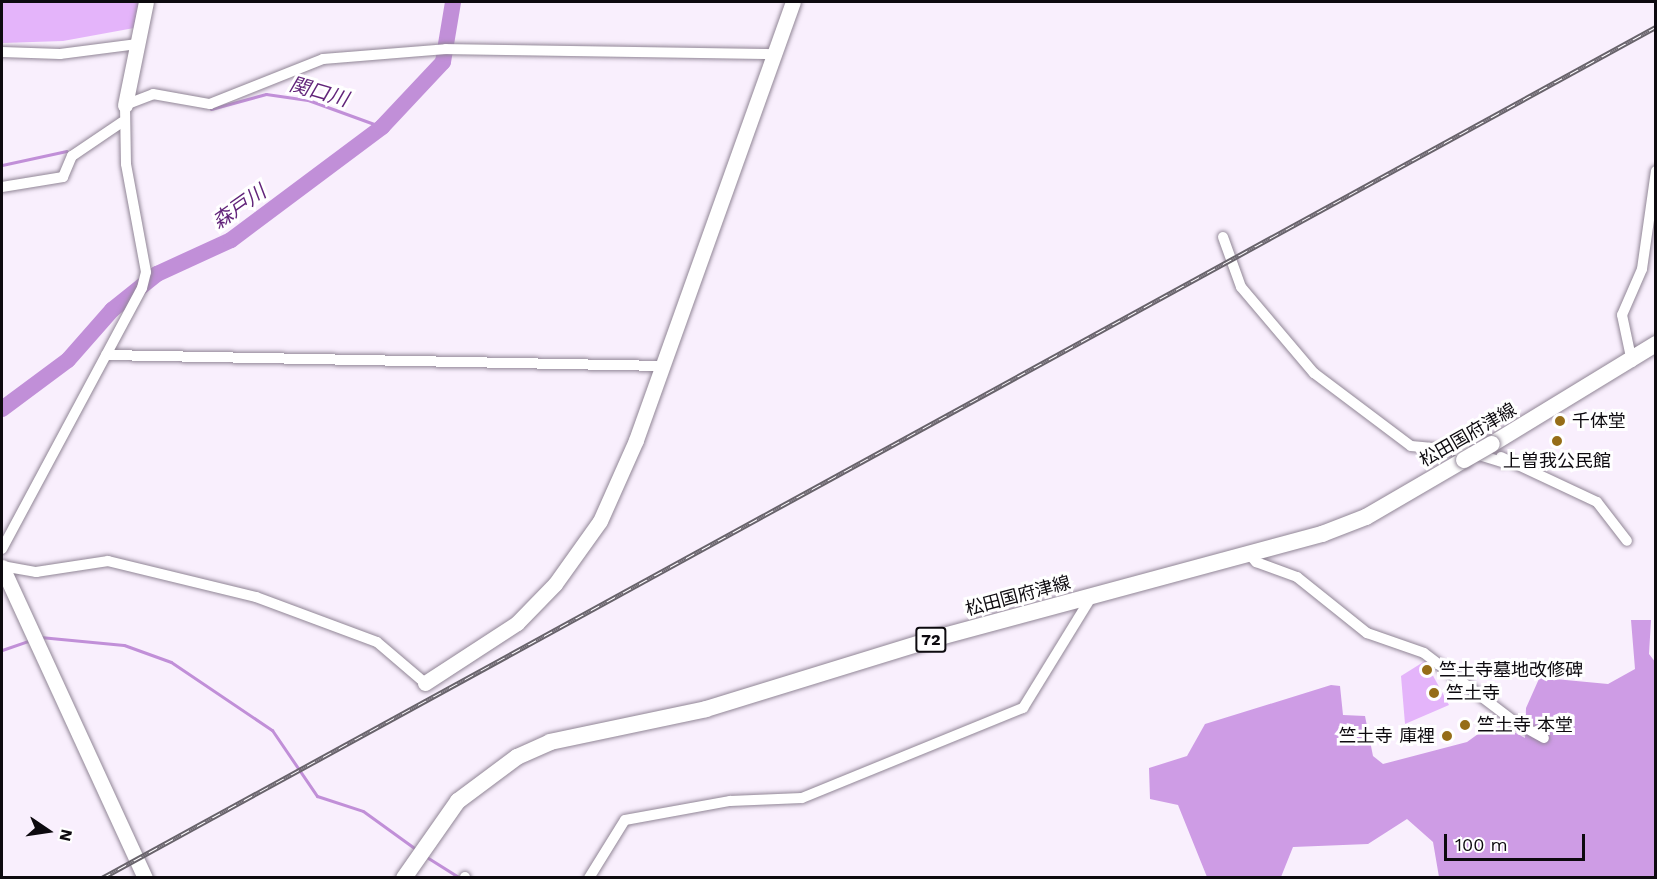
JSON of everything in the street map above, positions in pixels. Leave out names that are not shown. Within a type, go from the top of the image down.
[{"type":"main road","name":"松田国府津線","points":[[404,878],[458,801],[485,778],[550,742],[706,709],[1092,596],[1249,554],[1366,517],[1632,362],[1656,344]]},
{"type":"street","points":[[2,549],[142,288],[146,272],[122,123],[146,2]]},
{"type":"street","points":[[2,566],[36,572],[108,561],[256,597],[377,642],[425,683],[517,624],[555,584],[600,521],[663,366],[793,2]]},
{"type":"street","points":[[2,52],[80,53],[137,44]]},
{"type":"street","points":[[124,105],[153,94],[210,104],[323,59],[448,49],[776,54]]},
{"type":"street","points":[[2,187],[63,177],[72,156],[122,123]]},
{"type":"street","points":[[1632,362],[1622,315],[1642,269],[1656,171]]},
{"type":"street","points":[[1223,237],[1241,287],[1314,373],[1411,446],[1436,451],[1466,451],[1503,462],[1598,502],[1627,541]]},
{"type":"street","points":[[106,356],[663,366]]},
{"type":"street","points":[[1493,444],[1503,462]]},
{"type":"street","points":[[1436,451],[1440,475]]},
{"type":"street","points":[[1249,554],[1256,562],[1297,577],[1367,633],[1424,654],[1515,722],[1544,738]]},
{"type":"street","points":[[2,566],[145,878]]},
{"type":"street","points":[[589,878],[625,820],[730,801],[802,798],[1023,708],[1092,596]]},
{"type":"shaded area","points":[[2,2],[139,2],[134,28],[63,41],[2,43]]},
{"type":"shaded area","points":[[1631,620],[1651,620],[1649,654],[1656,663],[1655,877],[1439,877],[1433,842],[1407,819],[1368,844],[1293,847],[1281,877],[1207,877],[1178,805],[1150,799],[1149,768],[1187,756],[1205,724],[1331,685],[1340,686],[1343,715],[1365,716],[1373,756],[1383,764],[1467,742],[1485,729],[1503,726],[1525,738],[1526,708],[1542,672],[1555,679],[1608,684],[1635,669]]},
{"type":"shaded area","points":[[1425,661],[1449,705],[1405,724],[1401,676]]},
{"type":"waterway","name":"森戸川","points":[[2,409],[68,360],[112,310],[157,274],[231,240],[382,127],[443,62],[453,2]]},
{"type":"waterway","name":"関口川","points":[[211,109],[266,94],[308,100],[382,127]]},
{"type":"waterway","name":"関口川","points":[[2,165],[66,151]]},
{"type":"waterway","points":[[40,637],[124,645],[171,662],[272,730],[317,796],[363,811],[417,850]]},
{"type":"waterway","points":[[2,650],[31,640]]},
{"type":"waterway","points":[[425,856],[460,878]]},
{"type":"railway","points":[[102,878],[1656,27]]},
{"type":"place","name":"千体堂","points":[[1560,421]]},
{"type":"place","name":"上曽我公民館","points":[[1557,441]]},
{"type":"place","name":"竺土寺墓地改修碑","points":[[1427,670]]},
{"type":"place","name":"竺土寺","points":[[1434,693]]},
{"type":"place","name":"竺土寺 本堂","points":[[1465,725]]},
{"type":"place","name":"竺土寺 庫裡","points":[[1447,736]]}]
